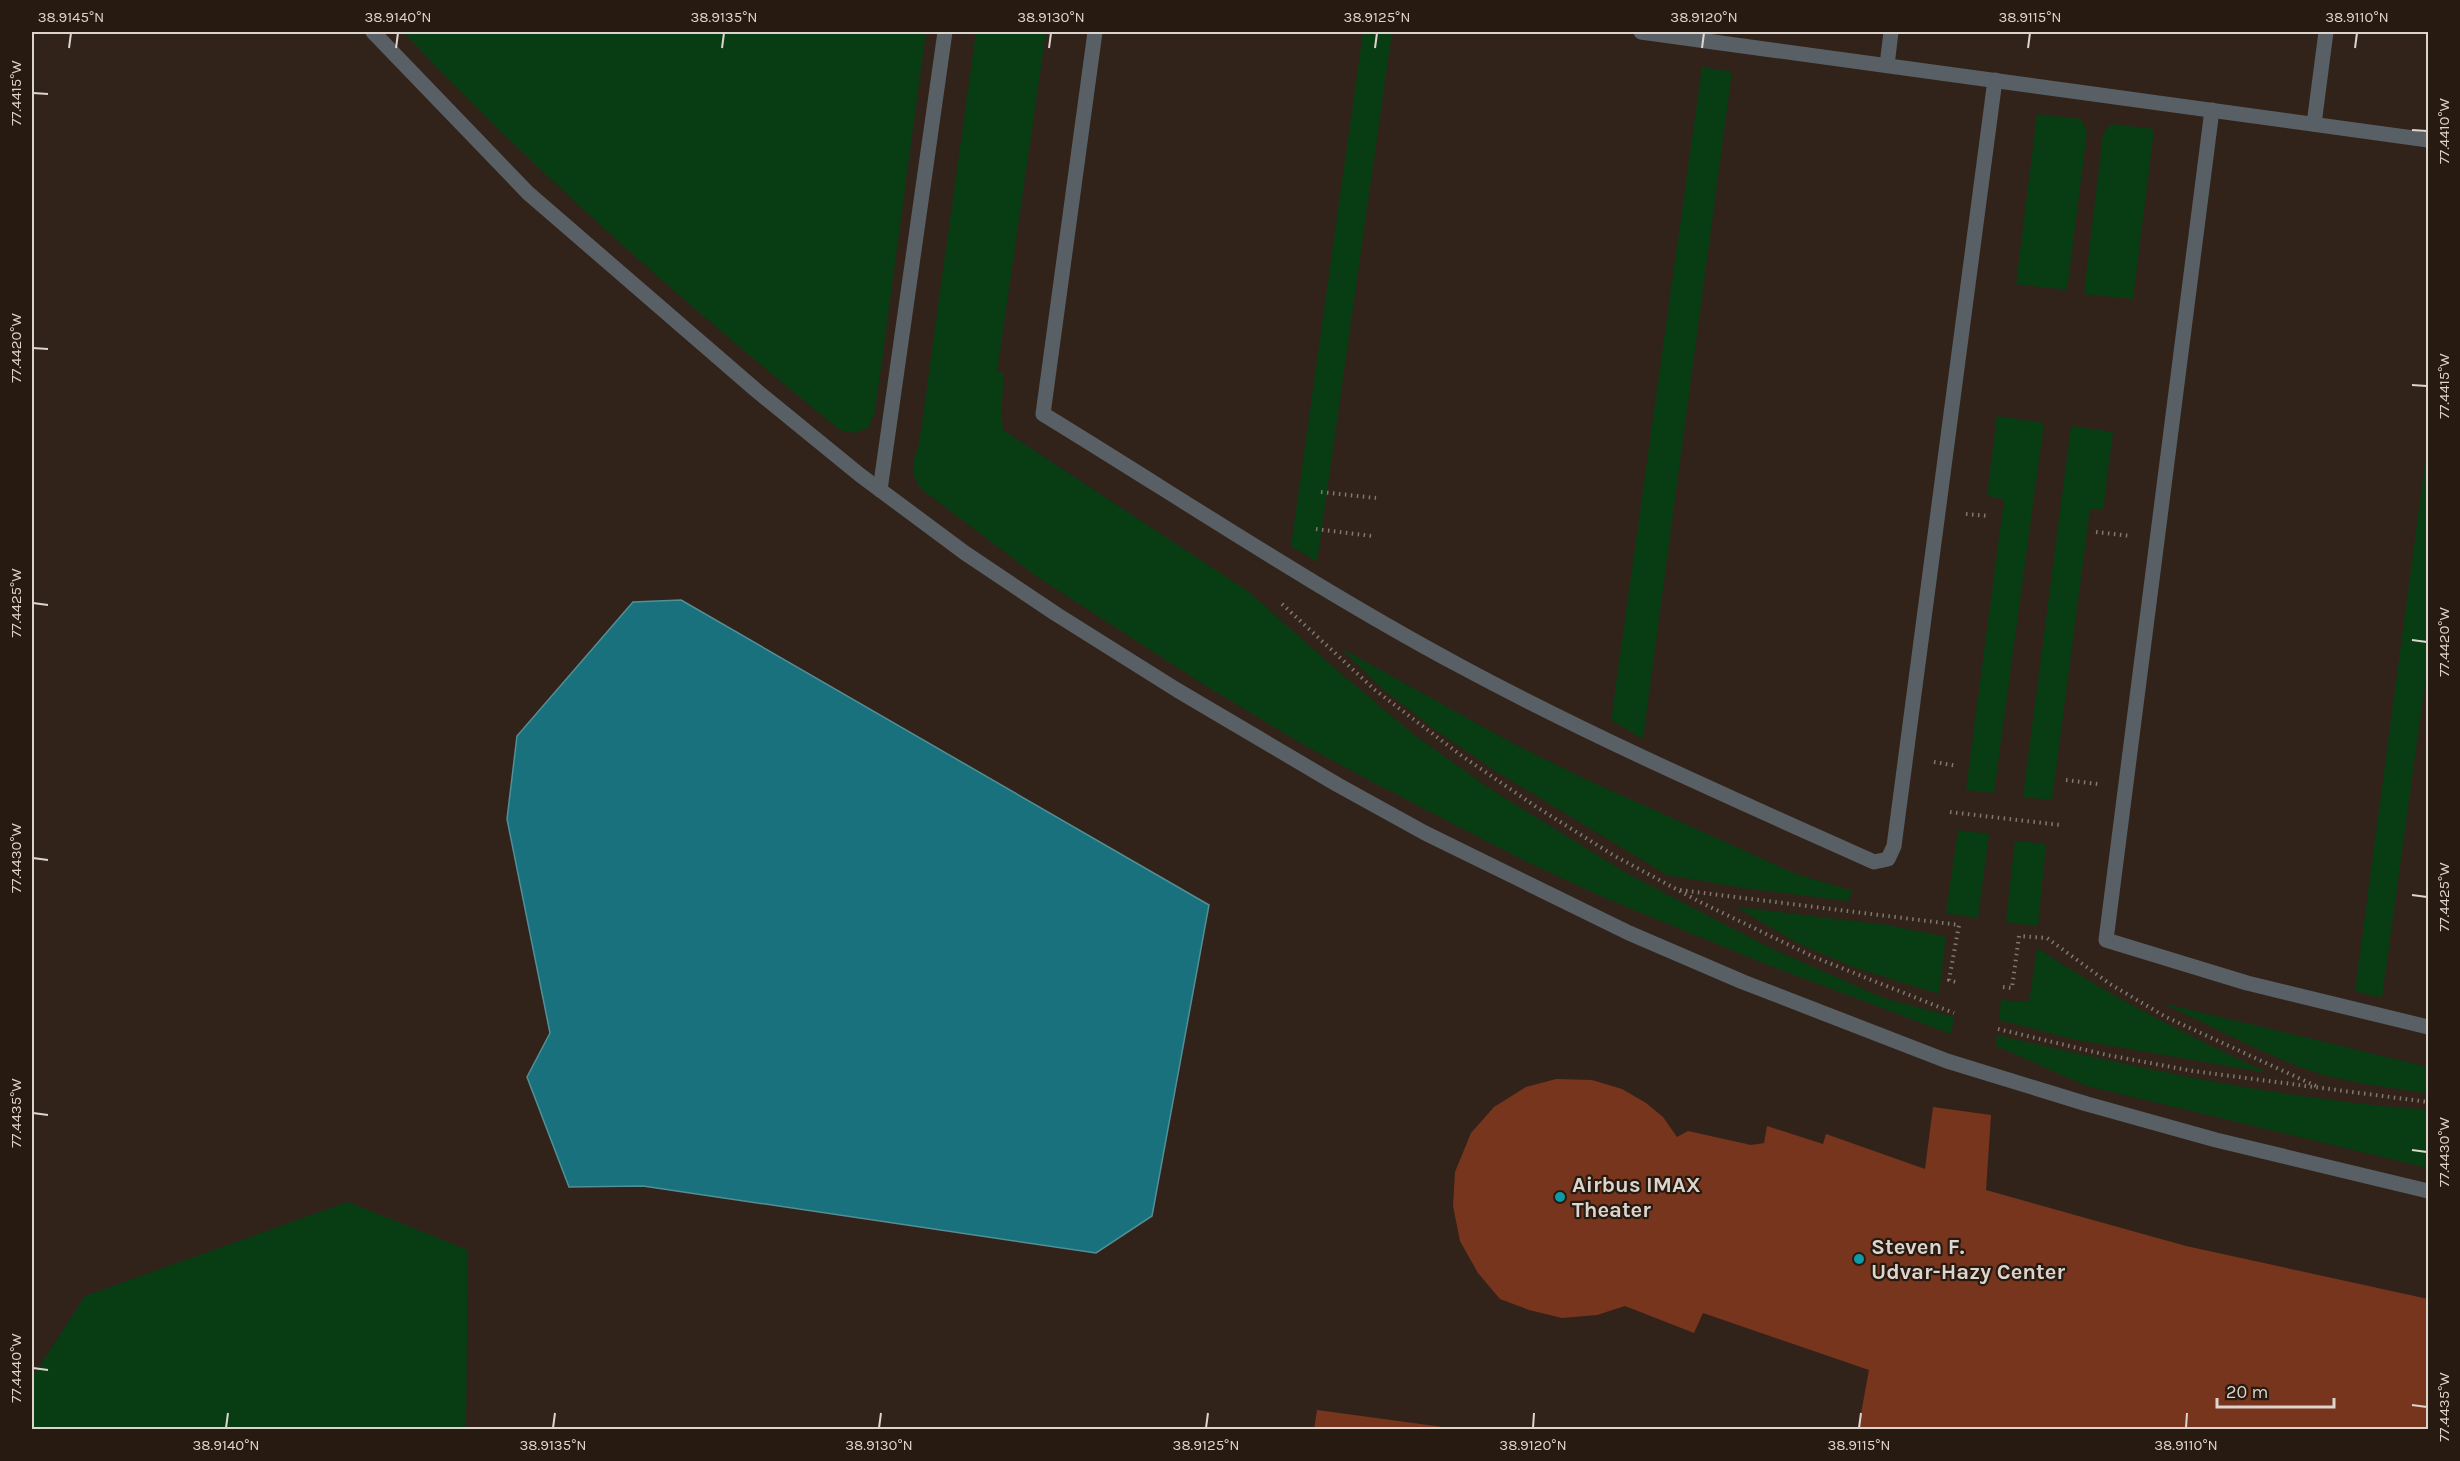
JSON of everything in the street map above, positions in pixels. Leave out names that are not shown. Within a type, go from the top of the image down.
[{"type":"lane","points":[[373,32],[528,193],[757,391],[880,490],[965,553],[1056,614],[1177,690],[1338,786],[1425,833],[1629,933],[1743,982],[1968,1068],[2206,1137],[2428,1191]]},
{"type":"lane","points":[[880,490],[945,32]]},
{"type":"lane","points":[[1095,32],[1043,414],[1361,610],[1461,666],[1572,723],[1874,862],[1888,859],[1894,846],[1995,80]]},
{"type":"lane","points":[[1641,32],[2428,140]]},
{"type":"lane","points":[[1887,65],[1891,32]]},
{"type":"lane","points":[[2314,124],[2326,32]]},
{"type":"lane","points":[[2212,110],[2106,940],[2247,983],[2428,1027]]},
{"type":"path","points":[[1321,492],[1376,498]]},
{"type":"path","points":[[1316,529],[1372,537]]},
{"type":"path","points":[[1282,603],[1375,690],[1462,756],[1613,855],[1676,889],[1814,957],[1954,1013]]},
{"type":"path","points":[[1950,812],[2060,825]]},
{"type":"path","points":[[1676,889],[1959,925],[1949,980],[1959,983]]},
{"type":"path","points":[[2003,987],[2012,988],[2019,936],[2047,938],[2110,984],[2166,1017],[2321,1088]]},
{"type":"path","points":[[1998,1029],[2107,1055],[2193,1071],[2428,1102]]},
{"type":"green space","points":[[403,32],[926,32],[875,412],[868,428],[854,433],[840,430],[726,336],[560,188]]},
{"type":"green space","points":[[976,32],[1046,32],[997,372],[1004,373],[1001,413],[1003,430],[1249,592],[1413,734],[1490,789],[1626,873],[1770,948],[1886,999],[1954,1017],[1951,1034],[1768,965],[1605,898],[1523,860],[1369,780],[1302,744],[1203,684],[1036,576],[920,488],[913,471],[914,462],[919,444]]},
{"type":"green space","points":[[1363,32],[1392,32],[1317,562],[1291,546]]},
{"type":"green space","points":[[1702,67],[1732,72],[1643,739],[1611,720]]},
{"type":"green space","points":[[2037,114],[2081,119],[2087,132],[2067,290],[2016,284]]},
{"type":"green space","points":[[2111,124],[2154,129],[2133,299],[2084,294],[2103,134]]},
{"type":"green space","points":[[1997,416],[2044,423],[1994,793],[1966,790],[2004,499],[1987,496]]},
{"type":"green space","points":[[2071,426],[2113,432],[2103,510],[2090,509],[2052,800],[2023,797]]},
{"type":"green space","points":[[2428,441],[2428,661],[2382,998],[2355,991]]},
{"type":"green space","points":[[1339,647],[1514,744],[1581,777],[1796,874],[1853,891],[1848,901],[1744,888],[1667,875],[1497,772],[1437,731],[1385,691]]},
{"type":"green space","points":[[1958,830],[1989,834],[1978,918],[1946,913]]},
{"type":"green space","points":[[2015,841],[2046,844],[2038,926],[2006,922]]},
{"type":"green space","points":[[1736,907],[1887,925],[1946,937],[1939,994],[1856,968],[1799,944]]},
{"type":"green space","points":[[2037,948],[2150,1015],[2268,1073],[2072,1039],[1999,1020],[2001,1000],[2029,1002]]},
{"type":"green space","points":[[2162,1003],[2428,1067],[2428,1093],[2362,1083],[2313,1072]]},
{"type":"green space","points":[[1997,1035],[2104,1060],[2211,1081],[2319,1098],[2428,1110],[2428,1168],[2087,1086],[1996,1046]]},
{"type":"green space","points":[[348,1202],[468,1250],[466,1429],[32,1429],[32,1378],[85,1296]]},
{"type":"water","points":[[681,600],[1209,905],[1152,1216],[1096,1253],[643,1186],[569,1187],[527,1077],[550,1033],[507,819],[517,736],[633,602]]},
{"type":"building","name":"Steven F. Udvar-Hazy Center","points":[[1556,1079],[1592,1080],[1622,1089],[1646,1103],[1663,1117],[1677,1137],[1688,1131],[1751,1145],[1764,1143],[1767,1126],[1823,1144],[1826,1134],[1925,1169],[1933,1107],[1991,1115],[1986,1190],[2186,1246],[2428,1299],[2428,1430],[1858,1430],[1869,1370],[1703,1313],[1694,1333],[1625,1306],[1597,1315],[1562,1318],[1529,1310],[1500,1299],[1478,1273],[1460,1241],[1453,1206],[1455,1172],[1471,1133],[1494,1107],[1526,1087]]},
{"type":"building","points":[[1317,1410],[1450,1428],[1450,1430],[1314,1430]]},
{"type":"place","name":"Airbus IMAX Theater","points":[[1560,1197]]},
{"type":"place","name":"Steven F. Udvar-Hazy Center","points":[[1859,1259]]}]
